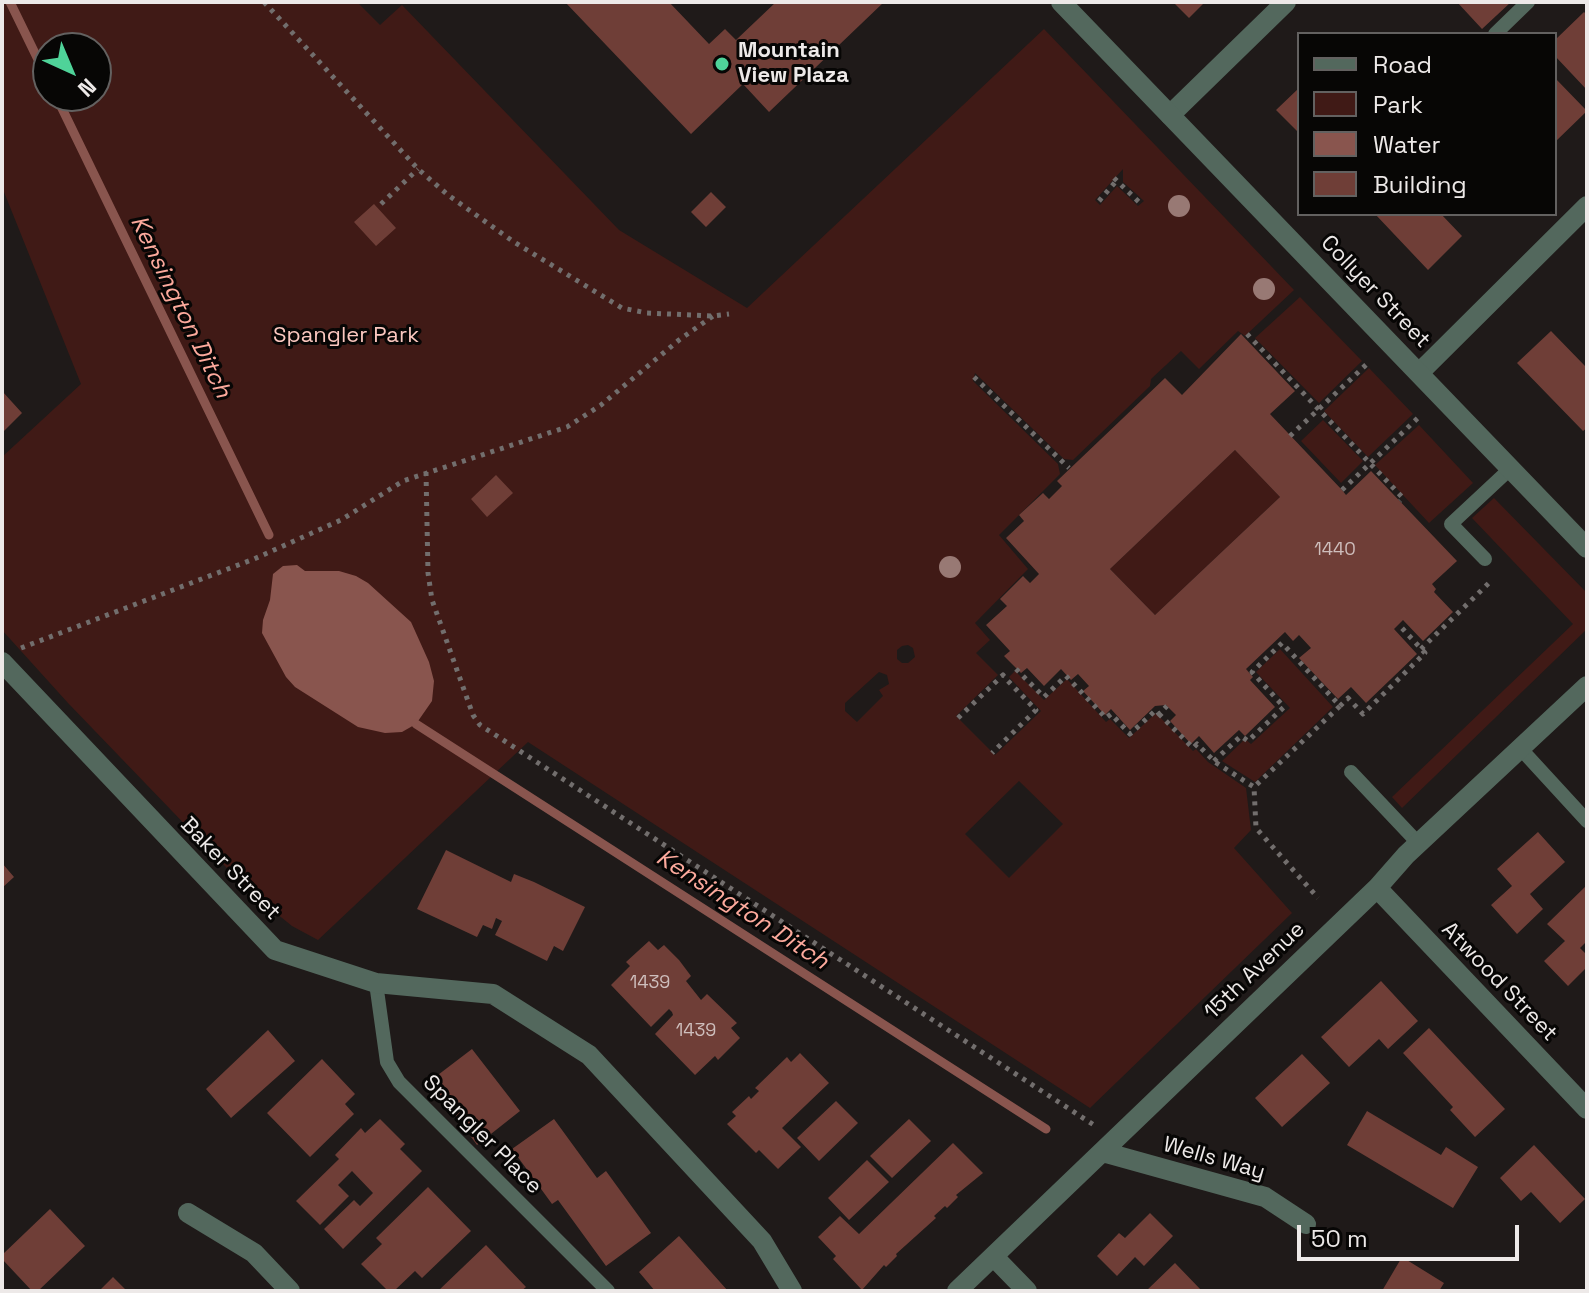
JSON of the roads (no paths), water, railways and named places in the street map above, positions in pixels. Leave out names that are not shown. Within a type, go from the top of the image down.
[{"type":"street","name":"Collyer Street","points":[[1061,2],[1587,548]]},
{"type":"street","points":[[1170,115],[1286,2]]},
{"type":"street","points":[[1420,372],[1587,206]]},
{"type":"street","name":"Baker Street","points":[[8,656],[275,950],[376,983],[493,994],[589,1055],[762,1241],[792,1291]]},
{"type":"street","name":"15th Avenue","points":[[957,1291],[1377,888],[1419,844],[1587,686]]},
{"type":"street","name":"Atwood Street","points":[[1377,888],[1587,1109]]},
{"type":"street","name":"Wells Way","points":[[1109,1146],[1265,1197],[1306,1224]]},
{"type":"street","points":[[188,1213],[254,1253],[290,1291]]},
{"type":"street","points":[[994,1257],[1027,1291]]},
{"type":"lane","points":[[1497,32],[1528,2]]},
{"type":"lane","points":[[1485,559],[1451,524],[1511,468]]},
{"type":"lane","points":[[1520,748],[1587,821]]},
{"type":"lane","points":[[1351,772],[1419,844]]},
{"type":"lane","name":"Spangler Place","points":[[376,983],[387,1062],[399,1082],[608,1291]]},
{"type":"water","points":[[297,565],[305,571],[339,571],[356,576],[411,622],[434,681],[432,701],[416,724],[402,732],[385,733],[358,727],[295,687],[286,677],[262,633],[263,620],[270,600],[273,574],[283,566]]},
{"type":"waterway","name":"Kensington Ditch","points":[[10,2],[32,47]]},
{"type":"waterway","name":"Kensington Ditch","points":[[64,112],[269,535]]},
{"type":"waterway","name":"Kensington Ditch","points":[[416,724],[1046,1129]]},
{"type":"place","name":"Mountain View Plaza","points":[[722,64]]},
{"type":"park label","name":"Spangler Park","points":[[346,336]]}]
